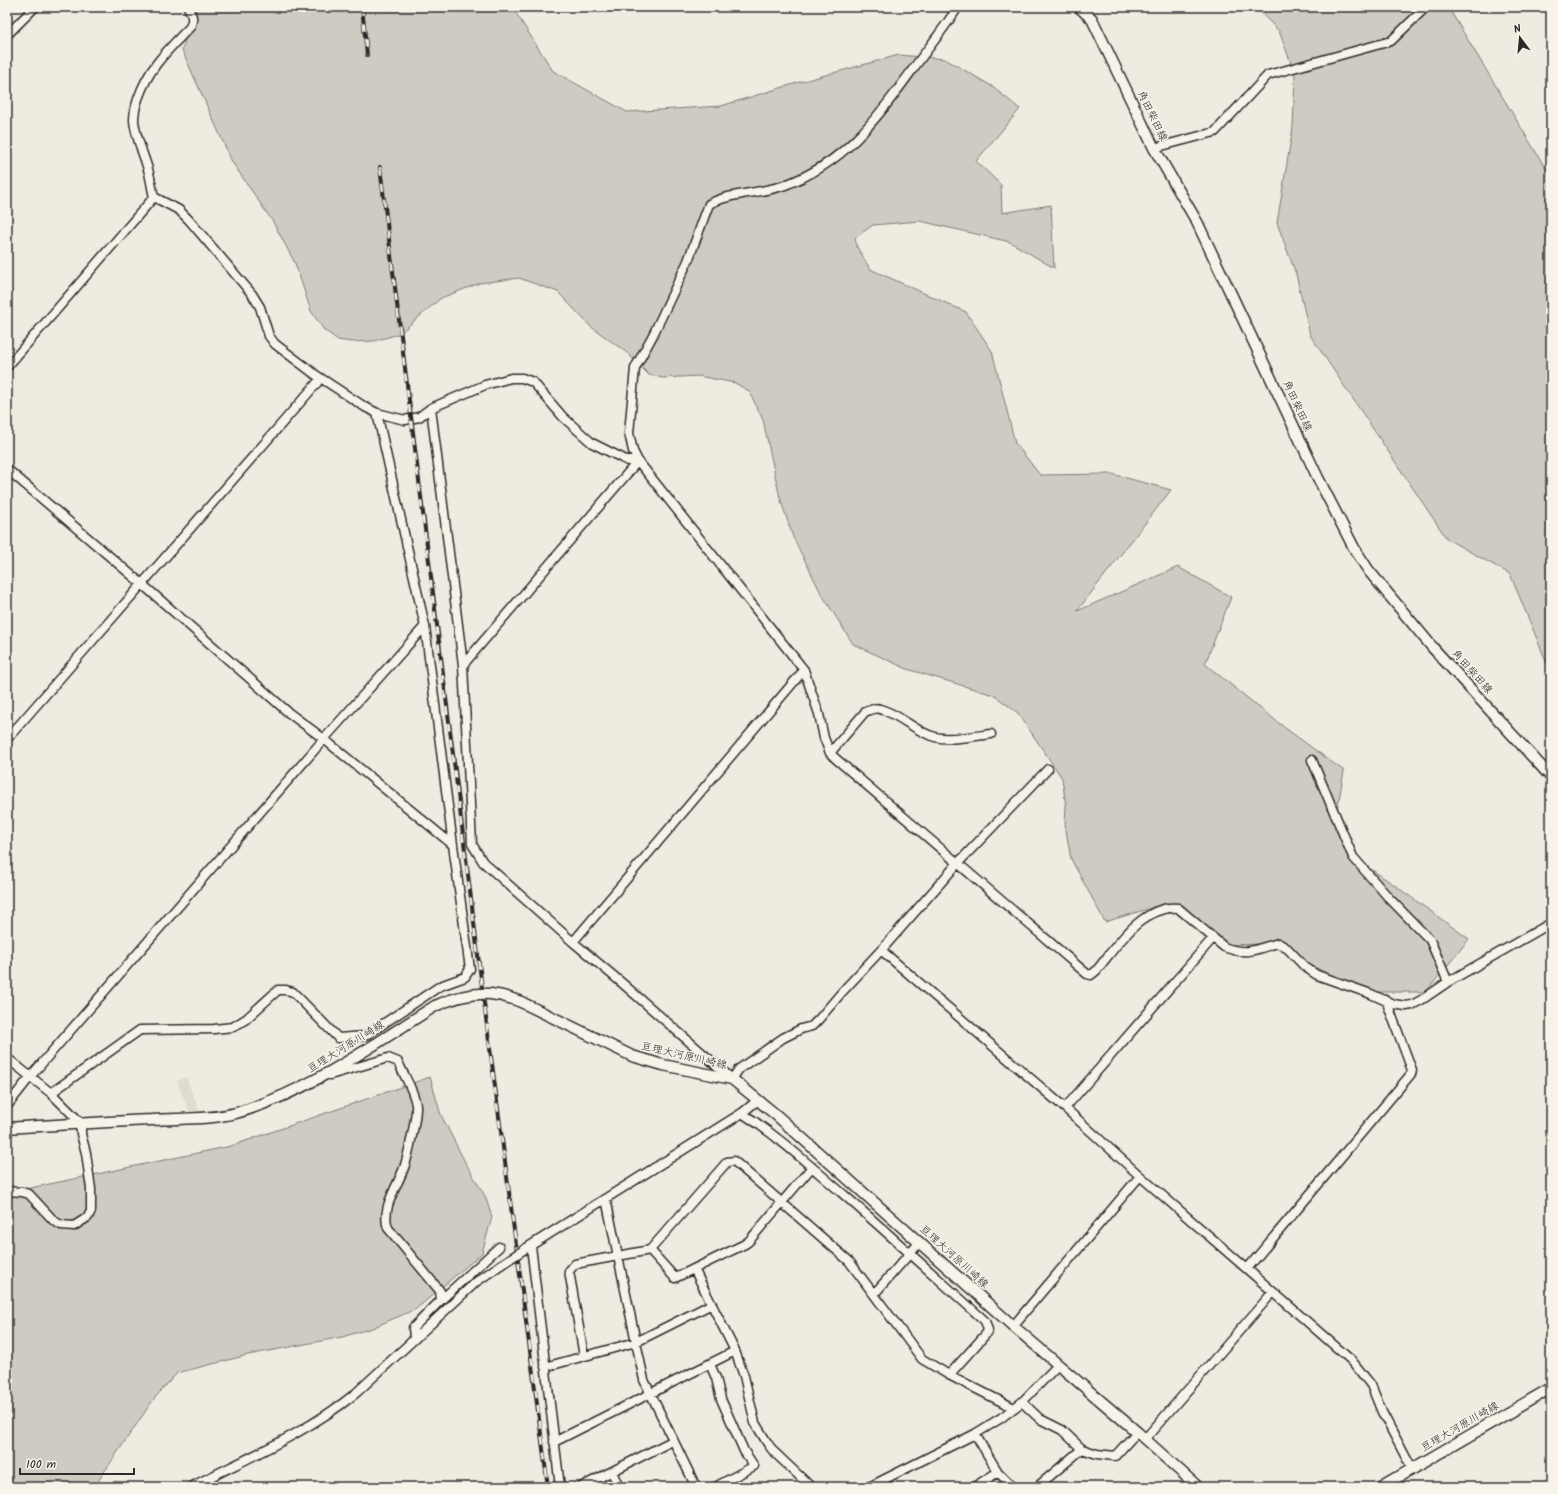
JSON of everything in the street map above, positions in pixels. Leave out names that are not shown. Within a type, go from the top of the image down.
[{"type":"main road","name":"角田柴田線","points":[[1079,7],[1092,19],[1154,148],[1197,222],[1318,478],[1354,548],[1369,571],[1434,648],[1551,777]]},
{"type":"main road","name":"亘理大河原川崎線","points":[[7,1128],[81,1123],[204,1118],[234,1113],[265,1103],[319,1079],[435,1006],[450,999],[496,995],[521,1002],[632,1056],[663,1065],[732,1079],[920,1242],[1136,1437],[1198,1487]]},
{"type":"main road","name":"亘理大河原川崎線","points":[[1381,1487],[1551,1388]]},
{"type":"street","points":[[7,35],[35,7]]},
{"type":"street","points":[[154,197],[149,173],[135,125],[136,109],[143,85],[150,71],[163,55],[190,28],[193,22],[188,7]]},
{"type":"street","points":[[958,7],[938,37],[876,118],[843,152],[812,172],[785,185],[725,198],[709,204],[688,261],[653,335],[635,368],[629,433],[633,451],[638,461],[804,670],[819,714],[824,738],[830,753],[1087,974],[1091,975],[1096,971],[1129,931],[1151,914],[1169,907],[1178,908],[1224,947],[1243,952],[1278,943],[1288,949],[1305,967],[1317,976],[1386,1000],[1393,1004],[1412,1005],[1448,982],[1551,923]]},
{"type":"street","points":[[1154,148],[1215,132],[1268,75],[1391,41],[1426,7]]},
{"type":"street","points":[[7,367],[154,197]]},
{"type":"street","points":[[154,197],[179,210],[252,294],[260,306],[270,336],[275,344],[316,375],[365,407],[377,413],[405,420],[419,417],[431,408],[499,380],[511,378],[527,379],[538,388],[592,444],[628,461],[638,461]]},
{"type":"street","points":[[7,739],[317,383]]},
{"type":"street","points":[[431,408],[463,665],[472,844],[484,862],[572,942],[622,983],[732,1079],[739,1069],[783,1038],[801,1029],[812,1026],[820,1019],[842,992],[958,863],[1048,769]]},
{"type":"street","points":[[50,1093],[140,1030],[214,1029],[233,1027],[246,1019],[278,990],[286,990],[292,992],[338,1038],[365,1036],[440,986],[465,977],[470,969],[425,626],[377,413]]},
{"type":"street","points":[[463,665],[638,461]]},
{"type":"street","points":[[7,469],[142,584],[289,713],[324,739],[453,845]]},
{"type":"street","points":[[7,1106],[30,1077],[324,739],[425,626]]},
{"type":"street","points":[[572,942],[804,670]]},
{"type":"street","points":[[830,753],[865,712],[879,708],[935,737],[945,738],[991,734]]},
{"type":"street","points":[[1312,760],[1353,857],[1388,897],[1430,940],[1448,982]]},
{"type":"street","points":[[1065,1108],[1213,938]]},
{"type":"street","points":[[881,950],[1065,1108],[1140,1176],[1248,1268],[1352,1361],[1371,1385],[1382,1412],[1412,1469]]},
{"type":"street","points":[[1248,1268],[1411,1074],[1412,1070],[1386,1000]]},
{"type":"street","points":[[7,1058],[50,1093],[81,1123],[81,1134],[86,1153],[91,1189],[91,1211],[88,1217],[74,1226],[60,1225],[54,1221],[29,1194],[7,1191]]},
{"type":"street","points":[[319,1079],[388,1058],[398,1062],[412,1092],[416,1106],[404,1167],[386,1211],[385,1220],[388,1228],[440,1291],[441,1300]]},
{"type":"street","points":[[191,1487],[326,1416],[356,1393],[476,1282],[757,1101]]},
{"type":"street","points":[[745,1110],[910,1253],[985,1321],[988,1330],[986,1334],[948,1375]]},
{"type":"street","points":[[584,1356],[569,1271],[575,1264],[650,1250],[727,1162],[734,1161],[850,1261],[922,1359],[948,1375],[1014,1408]]},
{"type":"street","points":[[650,1250],[675,1278],[749,1241],[812,1167]]},
{"type":"street","points":[[1013,1326],[1140,1176]]},
{"type":"street","points":[[606,1199],[642,1372],[650,1394],[672,1441],[696,1487]]},
{"type":"street","points":[[874,1294],[920,1242]]},
{"type":"street","points":[[414,1338],[413,1328],[499,1247]]},
{"type":"street","points":[[528,1248],[560,1487]]},
{"type":"street","points":[[694,1269],[735,1351],[744,1376],[755,1423],[758,1429],[774,1452],[811,1487]]},
{"type":"street","points":[[1022,1402],[1040,1419],[1062,1430],[1082,1450],[1097,1454],[1115,1456],[1136,1437],[1274,1292]]},
{"type":"street","points":[[545,1367],[636,1342],[712,1304]]},
{"type":"street","points":[[554,1442],[735,1351]]},
{"type":"street","points":[[710,1364],[716,1378],[721,1399],[744,1451],[754,1466],[715,1487]]},
{"type":"street","points":[[869,1487],[975,1434],[1022,1402],[1058,1365]]},
{"type":"street","points":[[975,1434],[998,1472],[1013,1487]]},
{"type":"street","points":[[581,1487],[672,1441]]},
{"type":"street","points":[[1037,1487],[1082,1450]]},
{"type":"street","points":[[612,1472],[619,1487]]},
{"type":"street","points":[[974,1487],[998,1472]]},
{"type":"shaded area","points":[[195,7],[512,7],[553,71],[627,112],[721,106],[800,82],[899,55],[945,59],[990,85],[1020,109],[976,161],[1001,185],[1002,213],[1051,205],[1054,268],[1010,242],[920,221],[873,225],[855,238],[857,247],[870,269],[966,312],[992,351],[1015,443],[1040,475],[1112,474],[1171,490],[1077,611],[1178,567],[1231,597],[1205,664],[1285,728],[1344,771],[1335,822],[1353,857],[1469,939],[1426,992],[1363,992],[1270,944],[1219,945],[1167,903],[1105,922],[1071,859],[1065,825],[1066,806],[1062,778],[1018,713],[994,695],[907,669],[853,644],[821,593],[793,537],[780,498],[763,420],[749,391],[735,383],[698,376],[663,378],[649,375],[626,352],[590,326],[558,292],[519,278],[480,283],[441,298],[399,334],[374,341],[351,342],[338,340],[324,330],[311,311],[295,263],[273,222],[232,162],[182,50]]},
{"type":"shaded area","points":[[1255,7],[1448,7],[1551,177],[1551,673],[1510,574],[1447,539],[1310,335],[1296,274],[1277,223],[1293,127],[1295,74],[1279,31]]},
{"type":"shaded area","points":[[186,1077],[199,1111],[190,1114],[177,1081]]},
{"type":"shaded area","points":[[430,1077],[441,1115],[465,1162],[485,1196],[492,1217],[482,1253],[416,1309],[372,1328],[342,1337],[248,1355],[177,1373],[153,1400],[94,1487],[7,1487],[7,1464],[10,1430],[7,1388],[7,1194],[231,1146]]},
{"type":"railway","points":[[362,7],[367,55]]},
{"type":"railway","points":[[380,167],[431,585],[548,1487]]}]
